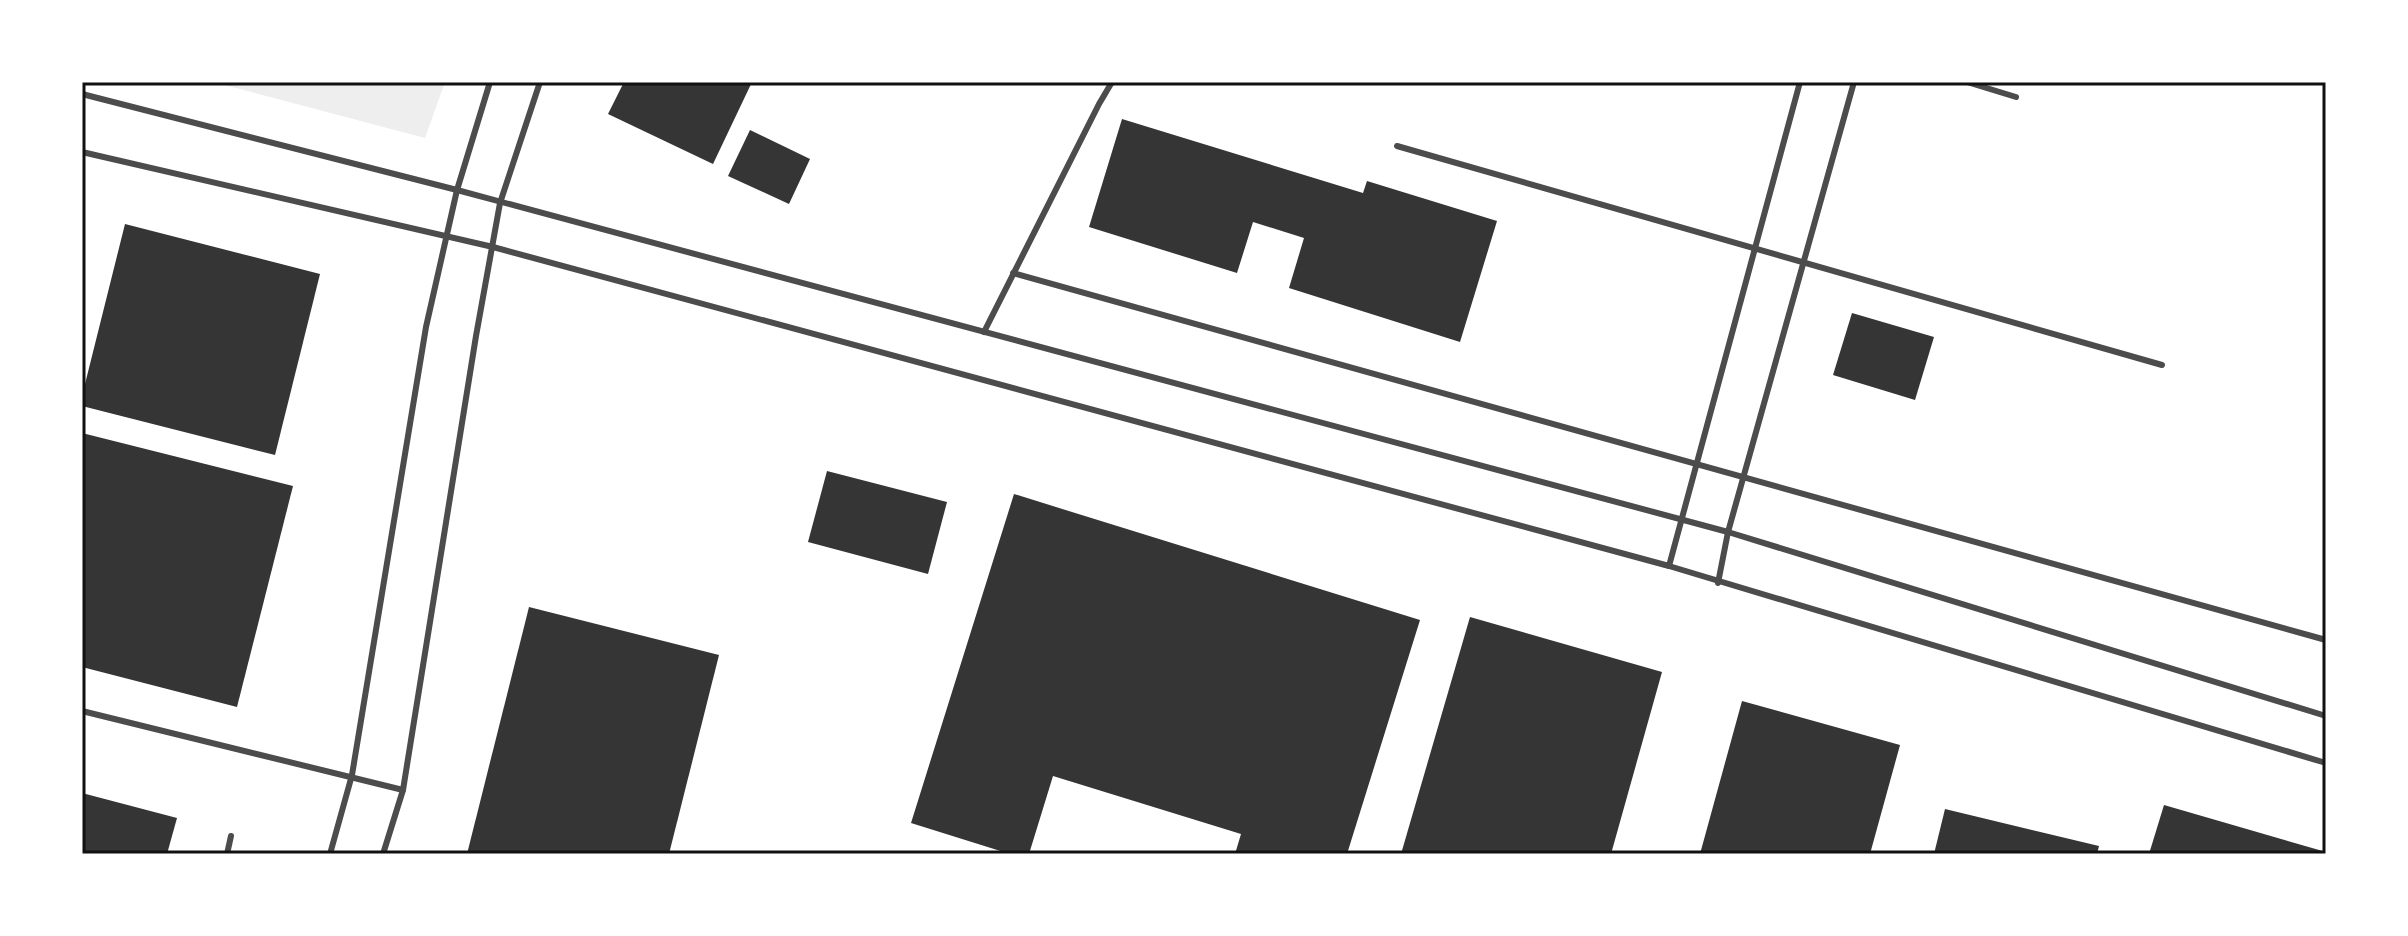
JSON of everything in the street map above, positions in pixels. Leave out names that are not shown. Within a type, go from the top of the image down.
[{"type":"lane","points":[[330,854],[352,775],[426,327],[457,190],[490,82]]},
{"type":"lane","points":[[383,854],[403,790],[500,203],[540,82]]},
{"type":"lane","points":[[984,332],[1112,82]]},
{"type":"lane","points":[[1669,566],[1800,82]]},
{"type":"lane","points":[[1718,583],[1728,532],[1854,82]]},
{"type":"lane","points":[[1967,82],[2016,97]]},
{"type":"lane","points":[[82,94],[457,190],[1728,532],[2326,716]]},
{"type":"lane","points":[[1397,146],[2162,365]]},
{"type":"lane","points":[[82,152],[493,247],[1669,566],[2326,763]]},
{"type":"lane","points":[[1013,273],[2326,640]]},
{"type":"lane","points":[[82,711],[403,790]]},
{"type":"lane","points":[[227,854],[231,836]]},
{"type":"shaded area","points":[[213,82],[445,82],[425,138]]},
{"type":"building","points":[[624,82],[752,82],[713,164],[608,114]]},
{"type":"building","points":[[1122,119],[1363,193],[1367,181],[1497,221],[1460,342],[1289,288],[1304,238],[1253,222],[1237,273],[1089,227]]},
{"type":"building","points":[[750,130],[810,159],[789,204],[728,176]]},
{"type":"building","points":[[125,224],[320,274],[275,455],[82,406]]},
{"type":"building","points":[[1852,313],[1934,337],[1915,400],[1833,375]]},
{"type":"building","points":[[82,433],[293,486],[237,707],[82,667]]},
{"type":"building","points":[[827,471],[947,502],[928,574],[808,542]]},
{"type":"building","points":[[1014,494],[1420,620],[1347,854],[1235,854],[1241,834],[1053,776],[1029,854],[1010,854],[911,823]]},
{"type":"building","points":[[529,607],[719,655],[669,854],[467,854]]},
{"type":"building","points":[[1470,617],[1662,672],[1611,854],[1401,854]]},
{"type":"building","points":[[1742,701],[1900,745],[1870,854],[1700,854]]},
{"type":"building","points":[[82,793],[177,818],[167,854],[82,854]]},
{"type":"building","points":[[2164,805],[2326,852],[2326,854],[2149,854]]},
{"type":"building","points":[[1945,809],[2099,846],[2097,854],[1934,854]]}]
